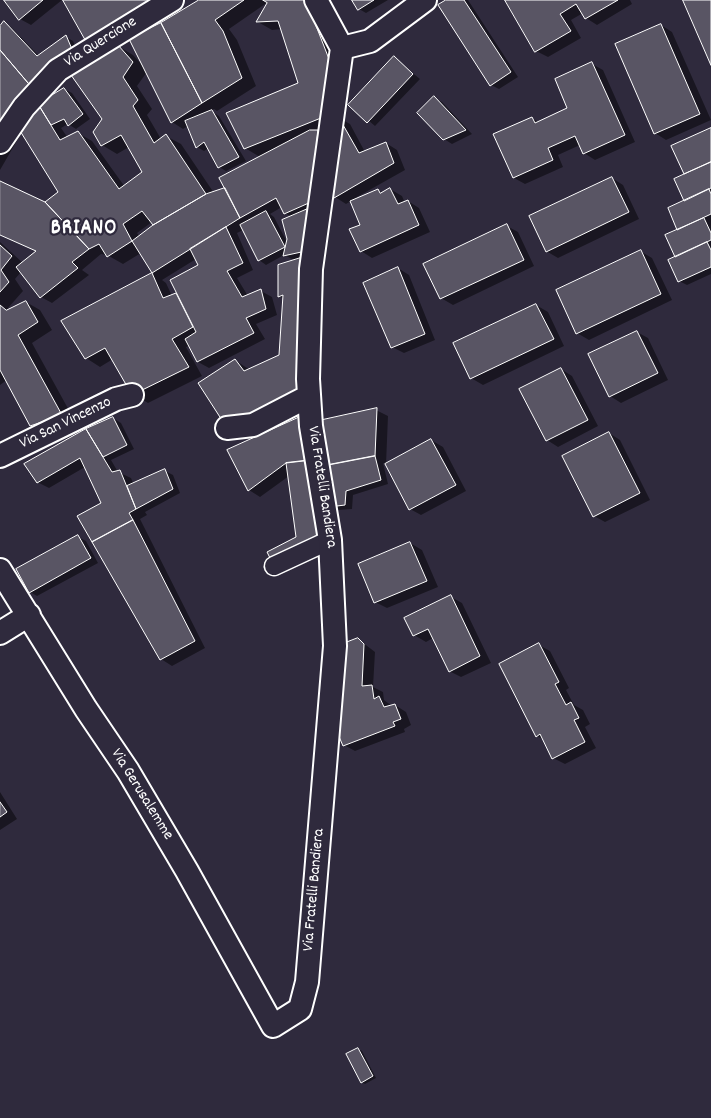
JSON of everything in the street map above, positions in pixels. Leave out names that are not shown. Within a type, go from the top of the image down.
[{"type":"street","name":"Via Quercione","points":[[0,142],[24,107],[58,70],[172,0]]},
{"type":"street","points":[[316,0],[342,48],[370,41],[425,0]]},
{"type":"street","name":"Via Fratelli Bandiera","points":[[273,1026],[300,1009],[307,982],[335,646],[330,540],[311,426],[309,396],[311,269],[342,48]]},
{"type":"street","name":"Via San Vincenzo","points":[[0,456],[116,398],[132,395]]},
{"type":"street","points":[[227,428],[253,425],[309,396]]},
{"type":"street","points":[[274,566],[330,540]]},
{"type":"street","name":"Via Gerusalemme","points":[[0,570],[86,709],[133,780],[187,871],[273,1026]]},
{"type":"street","points":[[0,633],[29,615]]},
{"type":"building","points":[[4,0],[43,0],[19,20]]},
{"type":"building","points":[[63,0],[163,0],[89,46]]},
{"type":"building","points":[[199,0],[244,0],[215,20],[223,31],[242,78],[202,103],[161,23]]},
{"type":"building","points":[[263,0],[306,0],[329,59],[321,118],[244,149],[226,113],[298,83],[278,21],[256,22],[267,3]]},
{"type":"building","points":[[352,0],[374,0],[358,10]]},
{"type":"building","points":[[446,0],[464,0],[511,72],[490,86],[438,5]]},
{"type":"building","points":[[505,0],[618,0],[585,19],[576,4],[560,14],[571,31],[535,52]]},
{"type":"building","points":[[683,0],[711,0],[711,65]]},
{"type":"building","points":[[4,21],[37,56],[66,35],[74,54],[34,90],[0,50],[0,26]]},
{"type":"building","points":[[161,23],[202,103],[171,123],[129,39]]},
{"type":"building","points":[[661,24],[700,114],[654,134],[615,44]]},
{"type":"building","points":[[118,45],[133,62],[123,77],[138,100],[133,106],[154,143],[166,134],[206,194],[153,225],[142,211],[123,224],[132,241],[107,257],[99,244],[89,249],[45,202],[58,192],[17,126],[38,104],[60,140],[78,131],[119,189],[142,172],[121,135],[101,146],[93,132],[102,119],[71,75]]},
{"type":"building","points":[[0,50],[34,90],[0,137]]},
{"type":"building","points":[[394,56],[413,74],[367,123],[348,105]]},
{"type":"building","points":[[592,62],[625,135],[583,154],[575,136],[548,148],[553,160],[513,178],[493,134],[532,117],[535,123],[567,108],[555,79]]},
{"type":"building","points":[[64,88],[83,114],[68,126],[64,119],[51,125],[38,104]]},
{"type":"building","points":[[434,96],[466,130],[443,140],[417,113]]},
{"type":"building","points":[[212,110],[239,157],[218,168],[204,142],[196,148],[185,121]]},
{"type":"building","points":[[338,116],[359,153],[386,142],[394,163],[334,198],[328,186]]},
{"type":"building","points":[[711,128],[711,162],[684,174],[671,146]]},
{"type":"building","points":[[310,130],[318,130],[311,202],[284,214],[276,198],[240,218],[219,178]]},
{"type":"building","points":[[711,162],[711,188],[684,201],[674,179]]},
{"type":"building","points":[[612,177],[629,212],[546,252],[529,216]]},
{"type":"building","points":[[0,181],[45,202],[89,249],[72,262],[78,268],[40,298],[16,267],[36,251],[0,235]]},
{"type":"building","points":[[225,188],[240,218],[152,273],[132,241],[153,225],[206,194]]},
{"type":"building","points":[[390,188],[398,204],[408,200],[419,225],[360,252],[349,229],[360,225],[350,201],[378,189],[380,193]]},
{"type":"building","points":[[709,189],[711,194],[711,214],[677,230],[668,208]]},
{"type":"building","points":[[310,208],[306,251],[283,256],[287,239],[282,220]]},
{"type":"building","points":[[266,211],[285,247],[258,261],[240,225]]},
{"type":"building","points":[[704,218],[711,233],[711,240],[675,257],[665,235]]},
{"type":"building","points":[[507,224],[524,260],[440,299],[423,264]]},
{"type":"building","points":[[226,227],[243,263],[227,271],[242,297],[261,289],[266,309],[246,318],[254,333],[197,362],[185,339],[196,332],[170,280],[198,265],[190,249]]},
{"type":"building","points":[[707,242],[711,250],[711,267],[678,282],[668,260]]},
{"type":"building","points":[[0,245],[12,256],[1,270],[9,282],[0,292]]},
{"type":"building","points":[[641,250],[661,294],[576,334],[556,290]]},
{"type":"building","points":[[307,256],[304,393],[227,428],[198,383],[235,359],[244,371],[279,355],[283,295],[278,297],[278,265]]},
{"type":"building","points":[[398,267],[425,334],[391,348],[363,283]]},
{"type":"building","points":[[152,273],[163,298],[176,293],[193,327],[172,339],[189,367],[132,395],[105,348],[85,359],[61,321]]},
{"type":"building","points":[[26,301],[38,322],[18,335],[62,415],[30,426],[0,370],[0,305],[6,310]]},
{"type":"building","points":[[536,304],[554,339],[470,379],[453,343]]},
{"type":"building","points":[[637,331],[658,373],[609,397],[588,354]]},
{"type":"building","points":[[561,368],[588,420],[546,441],[519,389]]},
{"type":"building","points":[[377,408],[375,456],[323,466],[318,421]]},
{"type":"building","points":[[113,417],[127,445],[103,457],[86,429]]},
{"type":"building","points":[[300,417],[312,460],[286,463],[248,491],[227,450]]},
{"type":"building","points":[[86,429],[112,472],[120,470],[136,509],[129,513],[133,520],[92,542],[77,516],[101,503],[80,458],[37,483],[24,464]]},
{"type":"building","points":[[609,432],[640,493],[593,517],[562,456]]},
{"type":"building","points":[[431,439],[456,485],[409,510],[385,464]]},
{"type":"building","points":[[375,456],[381,480],[346,491],[345,505],[329,507],[323,466]]},
{"type":"building","points":[[312,460],[321,541],[272,562],[267,552],[296,537],[286,463]]},
{"type":"building","points":[[165,469],[173,489],[136,509],[127,486]]},
{"type":"building","points":[[133,520],[195,641],[160,660],[92,542]]},
{"type":"building","points":[[78,535],[91,558],[29,593],[16,569]]},
{"type":"building","points":[[410,542],[427,581],[374,603],[358,564]]},
{"type":"building","points":[[451,595],[480,656],[449,672],[428,629],[413,636],[404,618]]},
{"type":"building","points":[[358,638],[364,644],[362,686],[372,685],[374,699],[379,696],[384,707],[395,704],[401,719],[393,722],[395,726],[343,746],[335,727],[340,645]]},
{"type":"building","points":[[539,643],[559,682],[555,684],[566,705],[571,702],[579,718],[574,720],[585,742],[552,759],[540,734],[536,737],[499,664]]},
{"type":"building","points":[[0,802],[7,812],[0,817]]},
{"type":"building","points":[[358,1048],[373,1076],[361,1083],[346,1054]]},
{"type":"district","name":"BRIANO","points":[[84,230]]}]
